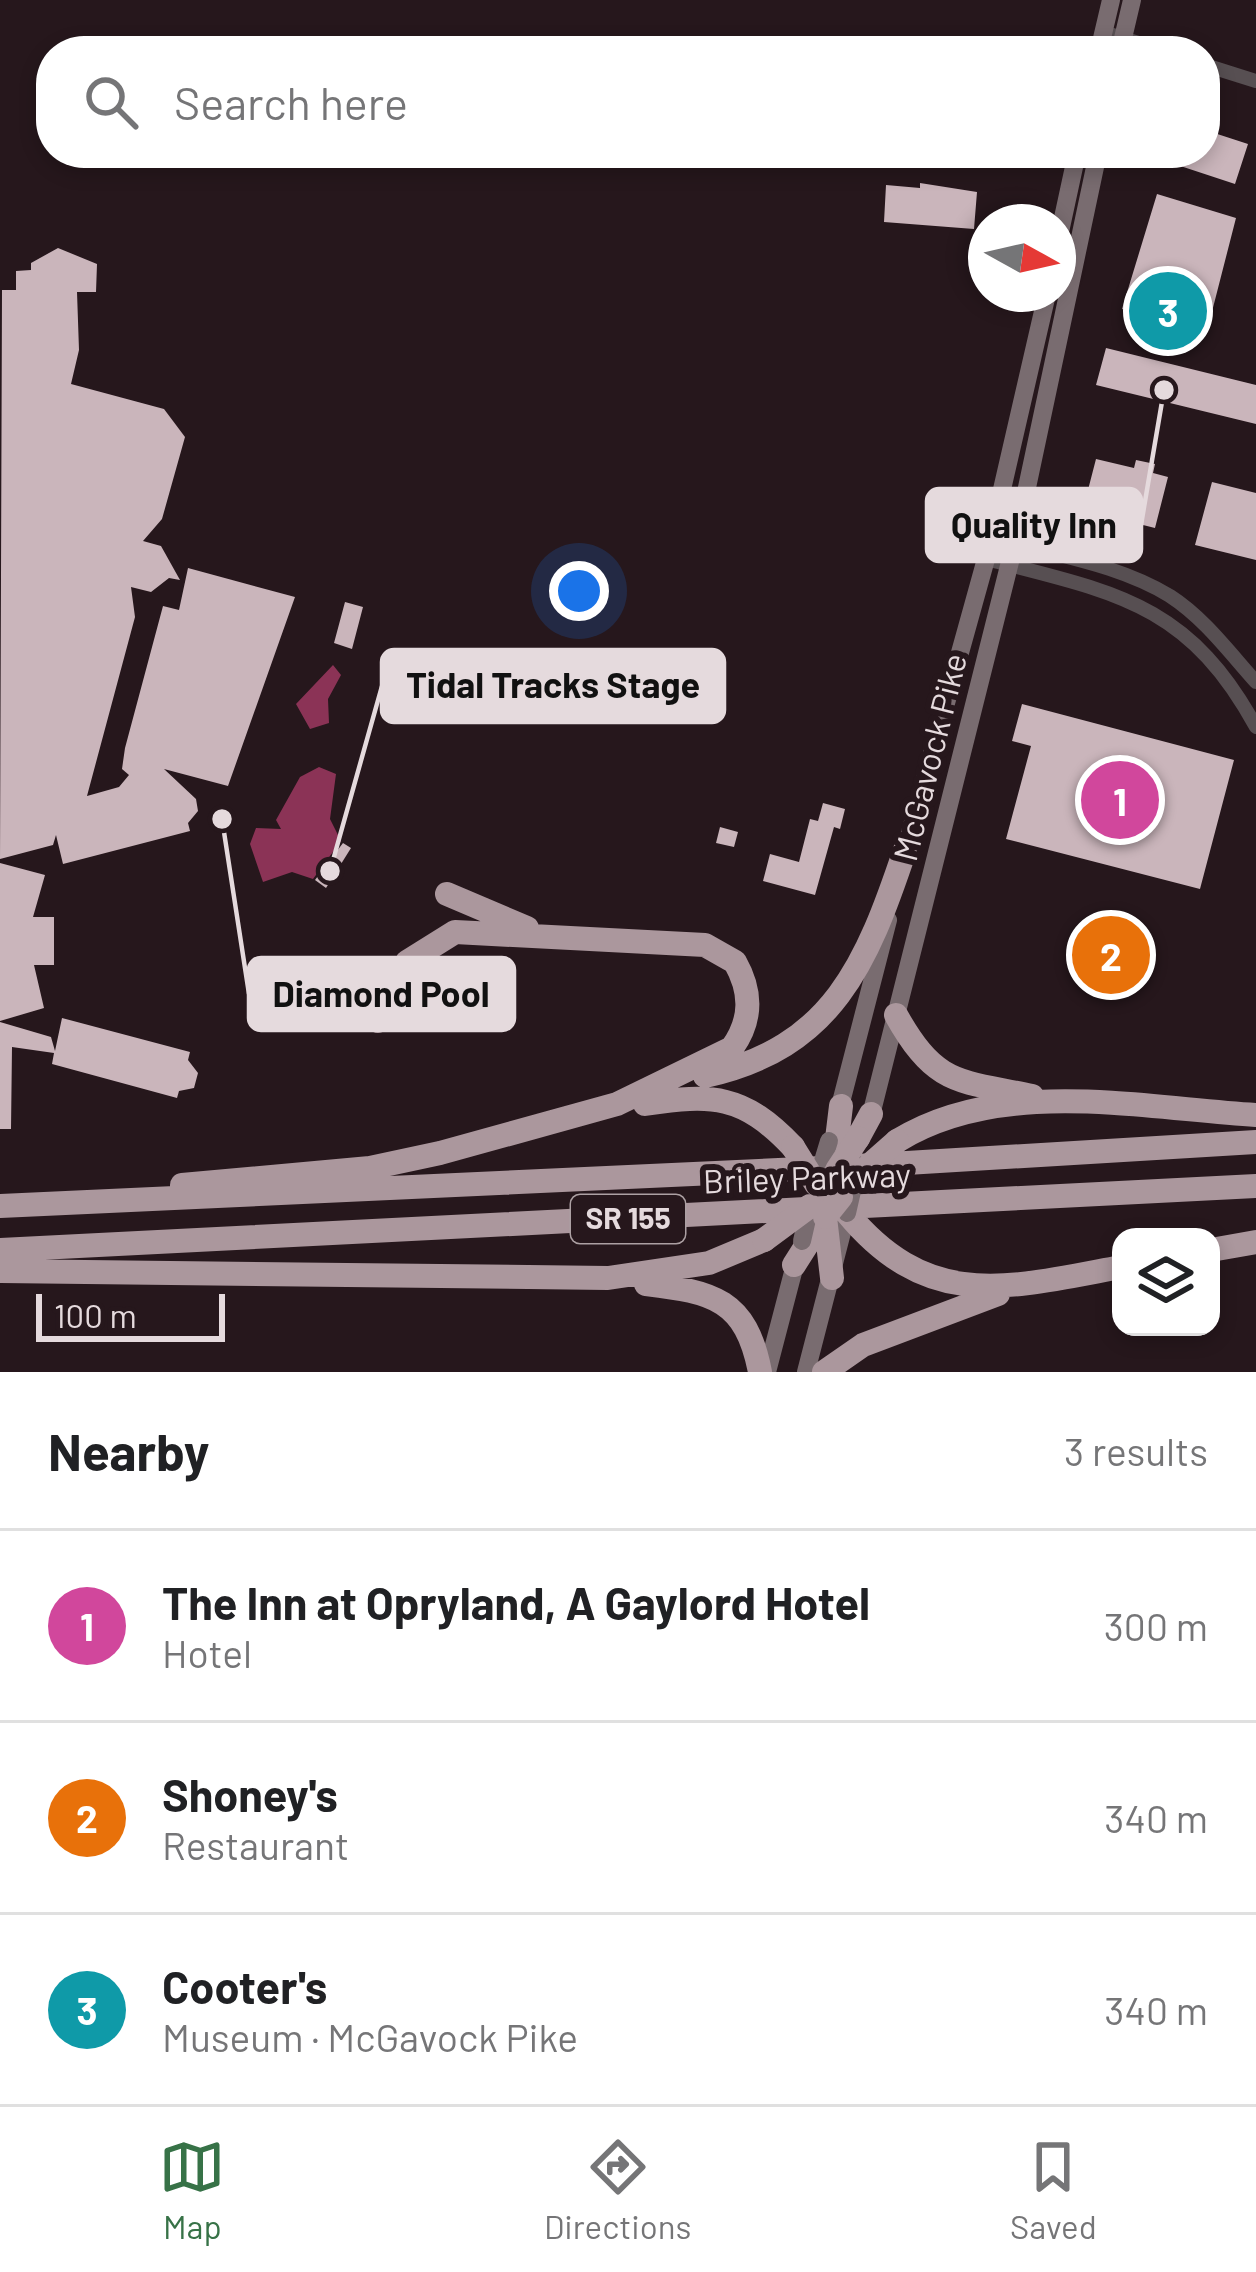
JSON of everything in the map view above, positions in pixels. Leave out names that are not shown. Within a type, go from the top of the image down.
[{"type":"highway","points":[[679,1078],[770,1057],[806,1030],[862,964],[905,850]]},
{"type":"highway","points":[[447,893],[542,934]]},
{"type":"highway","points":[[378,1022],[406,962],[437,939],[476,930],[705,945],[735,962],[748,1000],[742,1034],[717,1059],[617,1105]]},
{"type":"highway","points":[[896,1015],[919,1056],[946,1077],[1064,1102],[1256,1115]]},
{"type":"highway","points":[[0,1203],[370,1168],[617,1105],[716,1096],[760,1116],[793,1147],[828,1216],[888,1256],[956,1288],[1023,1285],[1112,1269]]},
{"type":"highway","points":[[608,1278],[709,1263],[828,1216],[897,1141],[957,1112],[1064,1102]]},
{"type":"highway","points":[[832,1278],[828,1216],[852,1134],[841,1106]]},
{"type":"highway","name":"Briley Parkway","points":[[0,1203],[720,1174],[1256,1142]]},
{"type":"highway","name":"Briley Parkway","points":[[0,1250],[905,1208],[1256,1186]]},
{"type":"highway","points":[[1220,1248],[1256,1242]]},
{"type":"highway","points":[[0,1271],[608,1278],[698,1289],[723,1303],[749,1329],[763,1372]]},
{"type":"highway","points":[[824,1372],[863,1346],[1023,1285]]},
{"type":"street","points":[[1102,36],[1111,0]]},
{"type":"street","points":[[1124,36],[1132,0]]},
{"type":"street","points":[[1220,69],[1256,80]]},
{"type":"street","points":[[1066,204],[1074,168]]},
{"type":"street","name":"McGavock Pike","points":[[852,1134],[896,1015],[1014,544],[1095,168]]},
{"type":"street","name":"McGavock Pike","points":[[841,1106],[905,850],[986,559],[1043,312]]},
{"type":"street","points":[[991,537],[1105,568],[1170,596],[1202,621],[1256,682],[1238,693]]},
{"type":"street","points":[[986,559],[1107,590],[1150,609],[1186,635],[1238,693],[1256,727]]},
{"type":"street","points":[[763,1372],[828,1216]]},
{"type":"street","points":[[806,1372],[832,1278]]},
{"type":"shaded area","points":[[333,665],[341,675],[328,699],[329,723],[310,729],[296,704]]},
{"type":"shaded area","points":[[319,767],[336,774],[330,819],[341,841],[313,879],[292,872],[263,882],[250,844],[256,828],[281,829],[276,820],[300,777]]},
{"type":"building","points":[[1220,135],[1248,144],[1235,184],[1186,168],[1220,168]]},
{"type":"building","points":[[920,183],[977,192],[976,204],[968,204],[968,229],[884,222],[886,185],[920,188]]},
{"type":"building","points":[[1157,194],[1236,218],[1206,335],[1122,309]]},
{"type":"building","points":[[58,248],[97,264],[96,292],[77,292],[79,350],[71,384],[164,409],[185,437],[162,519],[143,541],[161,546],[180,580],[169,578],[151,592],[131,587],[135,617],[87,796],[119,787],[129,775],[122,769],[125,748],[163,606],[179,610],[188,568],[295,597],[228,786],[164,769],[196,799],[198,811],[188,823],[190,831],[63,864],[56,835],[53,845],[0,859],[2,290],[16,290],[16,271],[31,270],[31,263]]},
{"type":"building","points":[[1106,348],[1256,385],[1256,424],[1096,385]]},
{"type":"building","points":[[1096,459],[1134,468],[1136,460],[1155,464],[1153,473],[1168,477],[1155,528],[1095,513],[1094,520],[1081,517]]},
{"type":"building","points":[[1212,482],[1256,493],[1256,560],[1195,545]]},
{"type":"building","points":[[345,602],[363,607],[352,649],[334,643]]},
{"type":"building","points":[[1022,704],[1234,760],[1200,889],[1006,839],[1031,746],[1012,741]]},
{"type":"building","points":[[823,803],[845,809],[840,829],[834,827],[815,895],[763,881],[770,854],[799,862],[810,819],[818,821]]},
{"type":"building","points":[[720,827],[738,832],[734,847],[716,843]]},
{"type":"building","points":[[343,843],[351,848],[326,888],[315,880]]},
{"type":"building","points":[[0,863],[45,875],[33,917],[54,917],[54,965],[34,965],[44,1008],[0,1021]]},
{"type":"building","points":[[1094,926],[1127,934],[1125,942],[1137,945],[1124,987],[1082,977]]},
{"type":"building","points":[[62,1018],[190,1052],[188,1060],[198,1073],[194,1088],[179,1091],[177,1098],[52,1064],[54,1053],[12,1047],[11,1129],[0,1129],[0,1022],[51,1037],[55,1051]]},
{"type":"place","name":"Cooter's","points":[[1168,311]]},
{"type":"place","name":"Quality Inn","points":[[1164,390]]},
{"type":"place","name":"The Inn at Opryland, A Gaylord Hotel","points":[[1120,800]]},
{"type":"place","name":"Diamond Pool","points":[[222,819]]},
{"type":"place","name":"Tidal Tracks Stage","points":[[330,871]]},
{"type":"place","name":"Shoney's","points":[[1111,955]]}]
